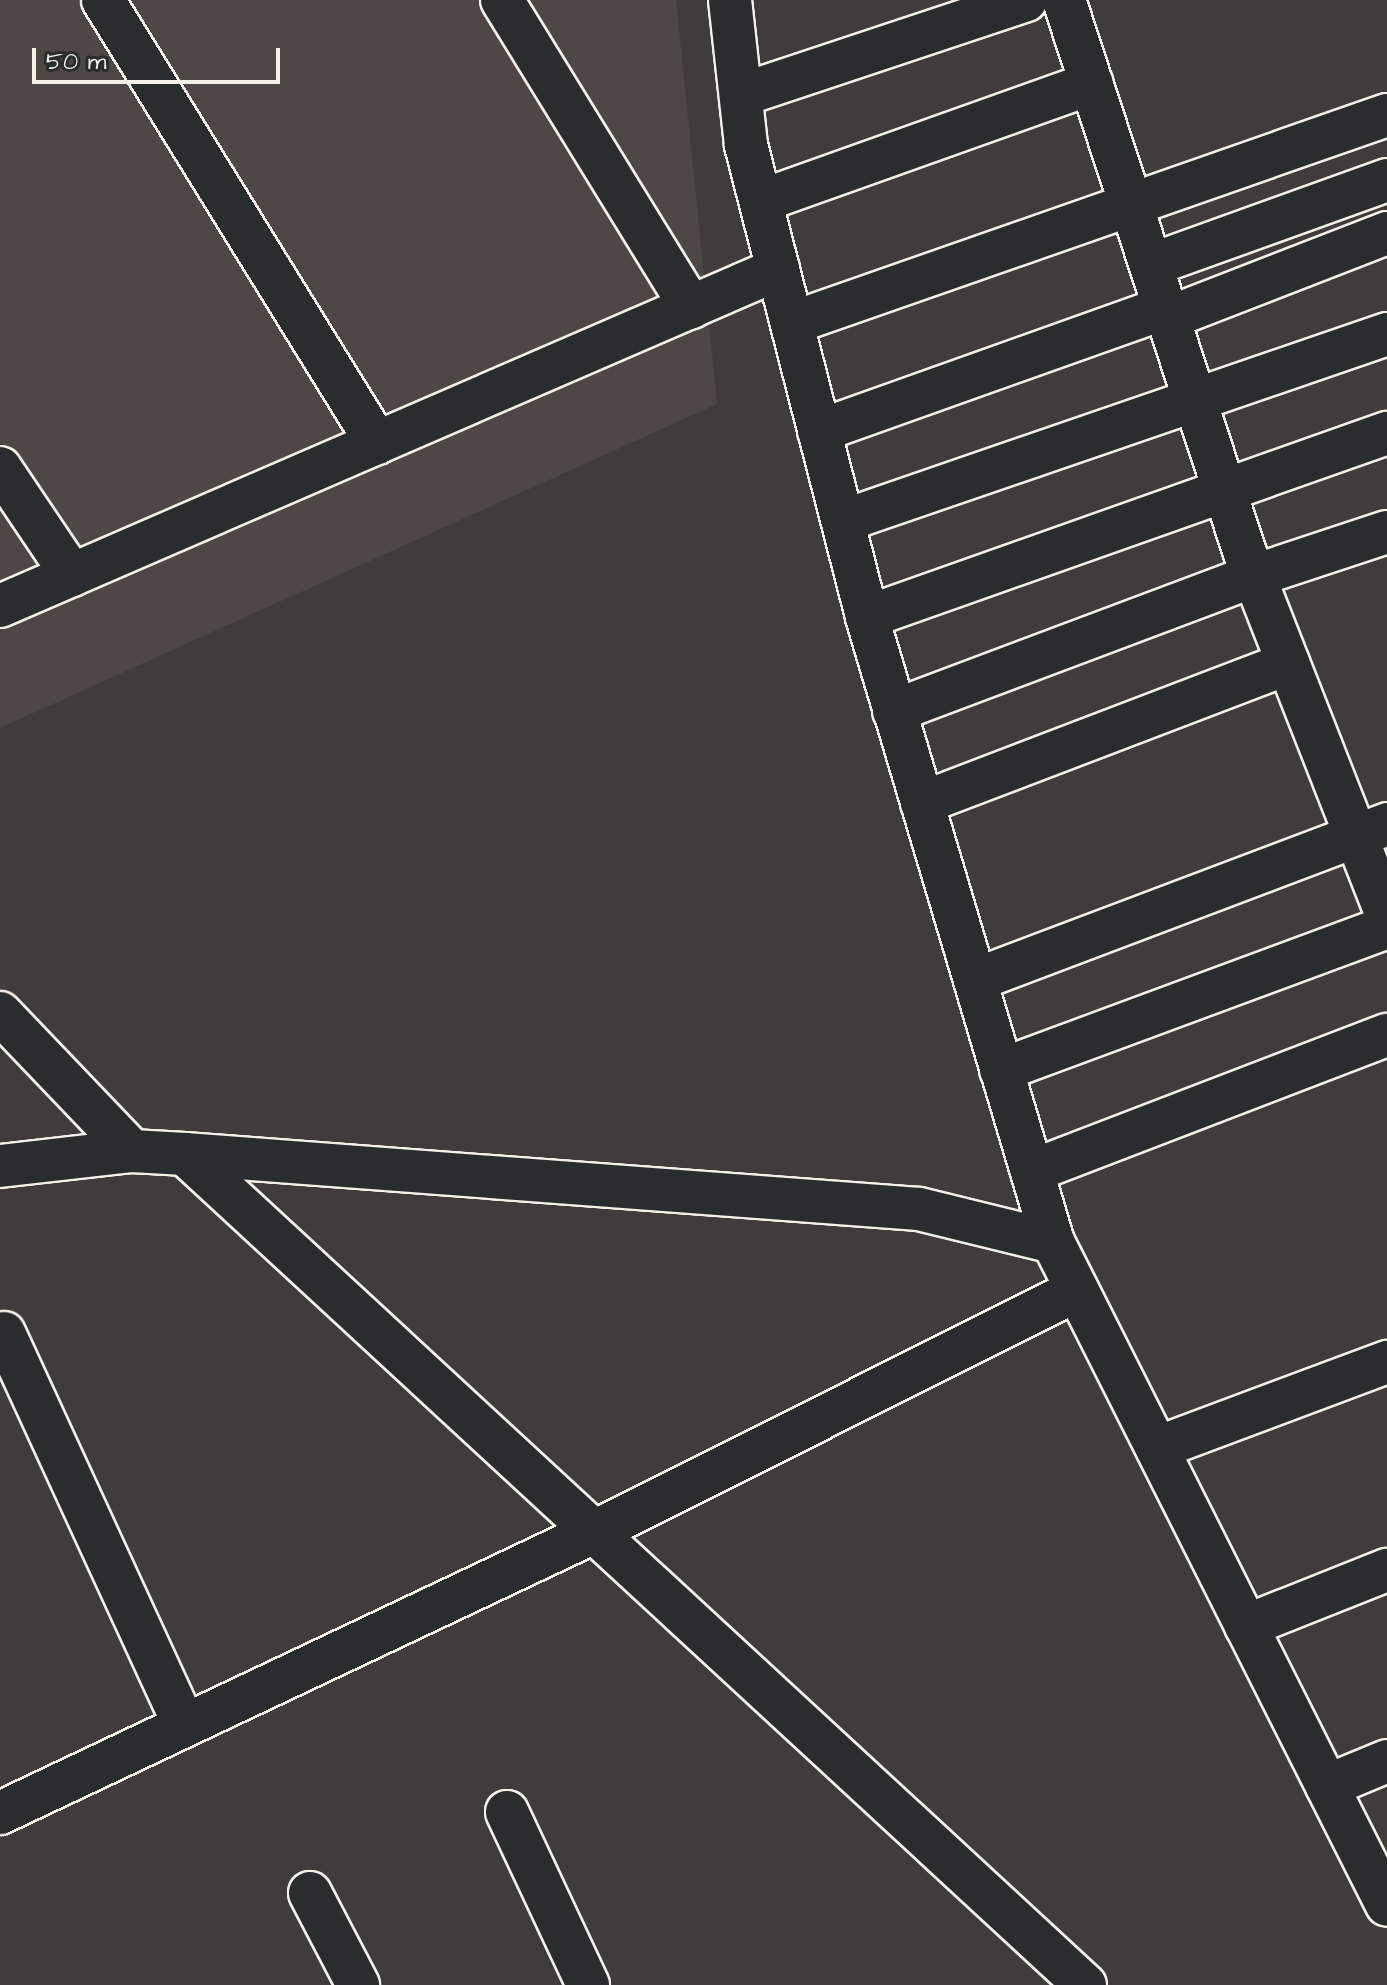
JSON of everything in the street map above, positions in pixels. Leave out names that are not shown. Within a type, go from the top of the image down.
[{"type":"street","points":[[103,0],[377,443]]},
{"type":"street","points":[[502,0],[691,307]]},
{"type":"street","points":[[730,0],[746,145],[867,617],[1053,1242],[1387,1905]]},
{"type":"street","points":[[741,95],[1026,0]]},
{"type":"street","points":[[1064,0],[1254,576],[1288,663],[1371,829],[1387,916]]},
{"type":"street","points":[[761,201],[1092,83]]},
{"type":"street","points":[[792,323],[1387,115]]},
{"type":"street","points":[[1151,265],[1387,180]]},
{"type":"street","points":[[819,431],[1166,313],[1387,233]]},
{"type":"street","points":[[0,606],[778,269]]},
{"type":"street","points":[[843,521],[1387,334]]},
{"type":"street","points":[[867,617],[1387,433]]},
{"type":"street","points":[[0,468],[72,575]]},
{"type":"street","points":[[894,711],[1254,576],[1387,532]]},
{"type":"street","points":[[922,803],[1288,663]]},
{"type":"street","points":[[975,980],[1371,829]]},
{"type":"street","points":[[1001,1070],[1387,927]]},
{"type":"street","points":[[0,1013],[132,1151]]},
{"type":"street","points":[[1032,1171],[1387,1035]]},
{"type":"street","points":[[0,1166],[132,1151],[185,1154],[919,1209],[1053,1242]]},
{"type":"street","points":[[185,1154],[1085,1985]]},
{"type":"street","points":[[0,1813],[596,1531],[1077,1290]]},
{"type":"street","points":[[4,1333],[184,1725]]},
{"type":"street","points":[[1157,1448],[1387,1362]]},
{"type":"street","points":[[1246,1626],[1387,1570]]},
{"type":"street","points":[[1327,1786],[1387,1761]]},
{"type":"street","points":[[507,1812],[588,1985]]},
{"type":"street","points":[[310,1893],[358,1985]]},
{"type":"shaded area","points":[[0,0],[676,0],[717,404],[0,728]]}]
